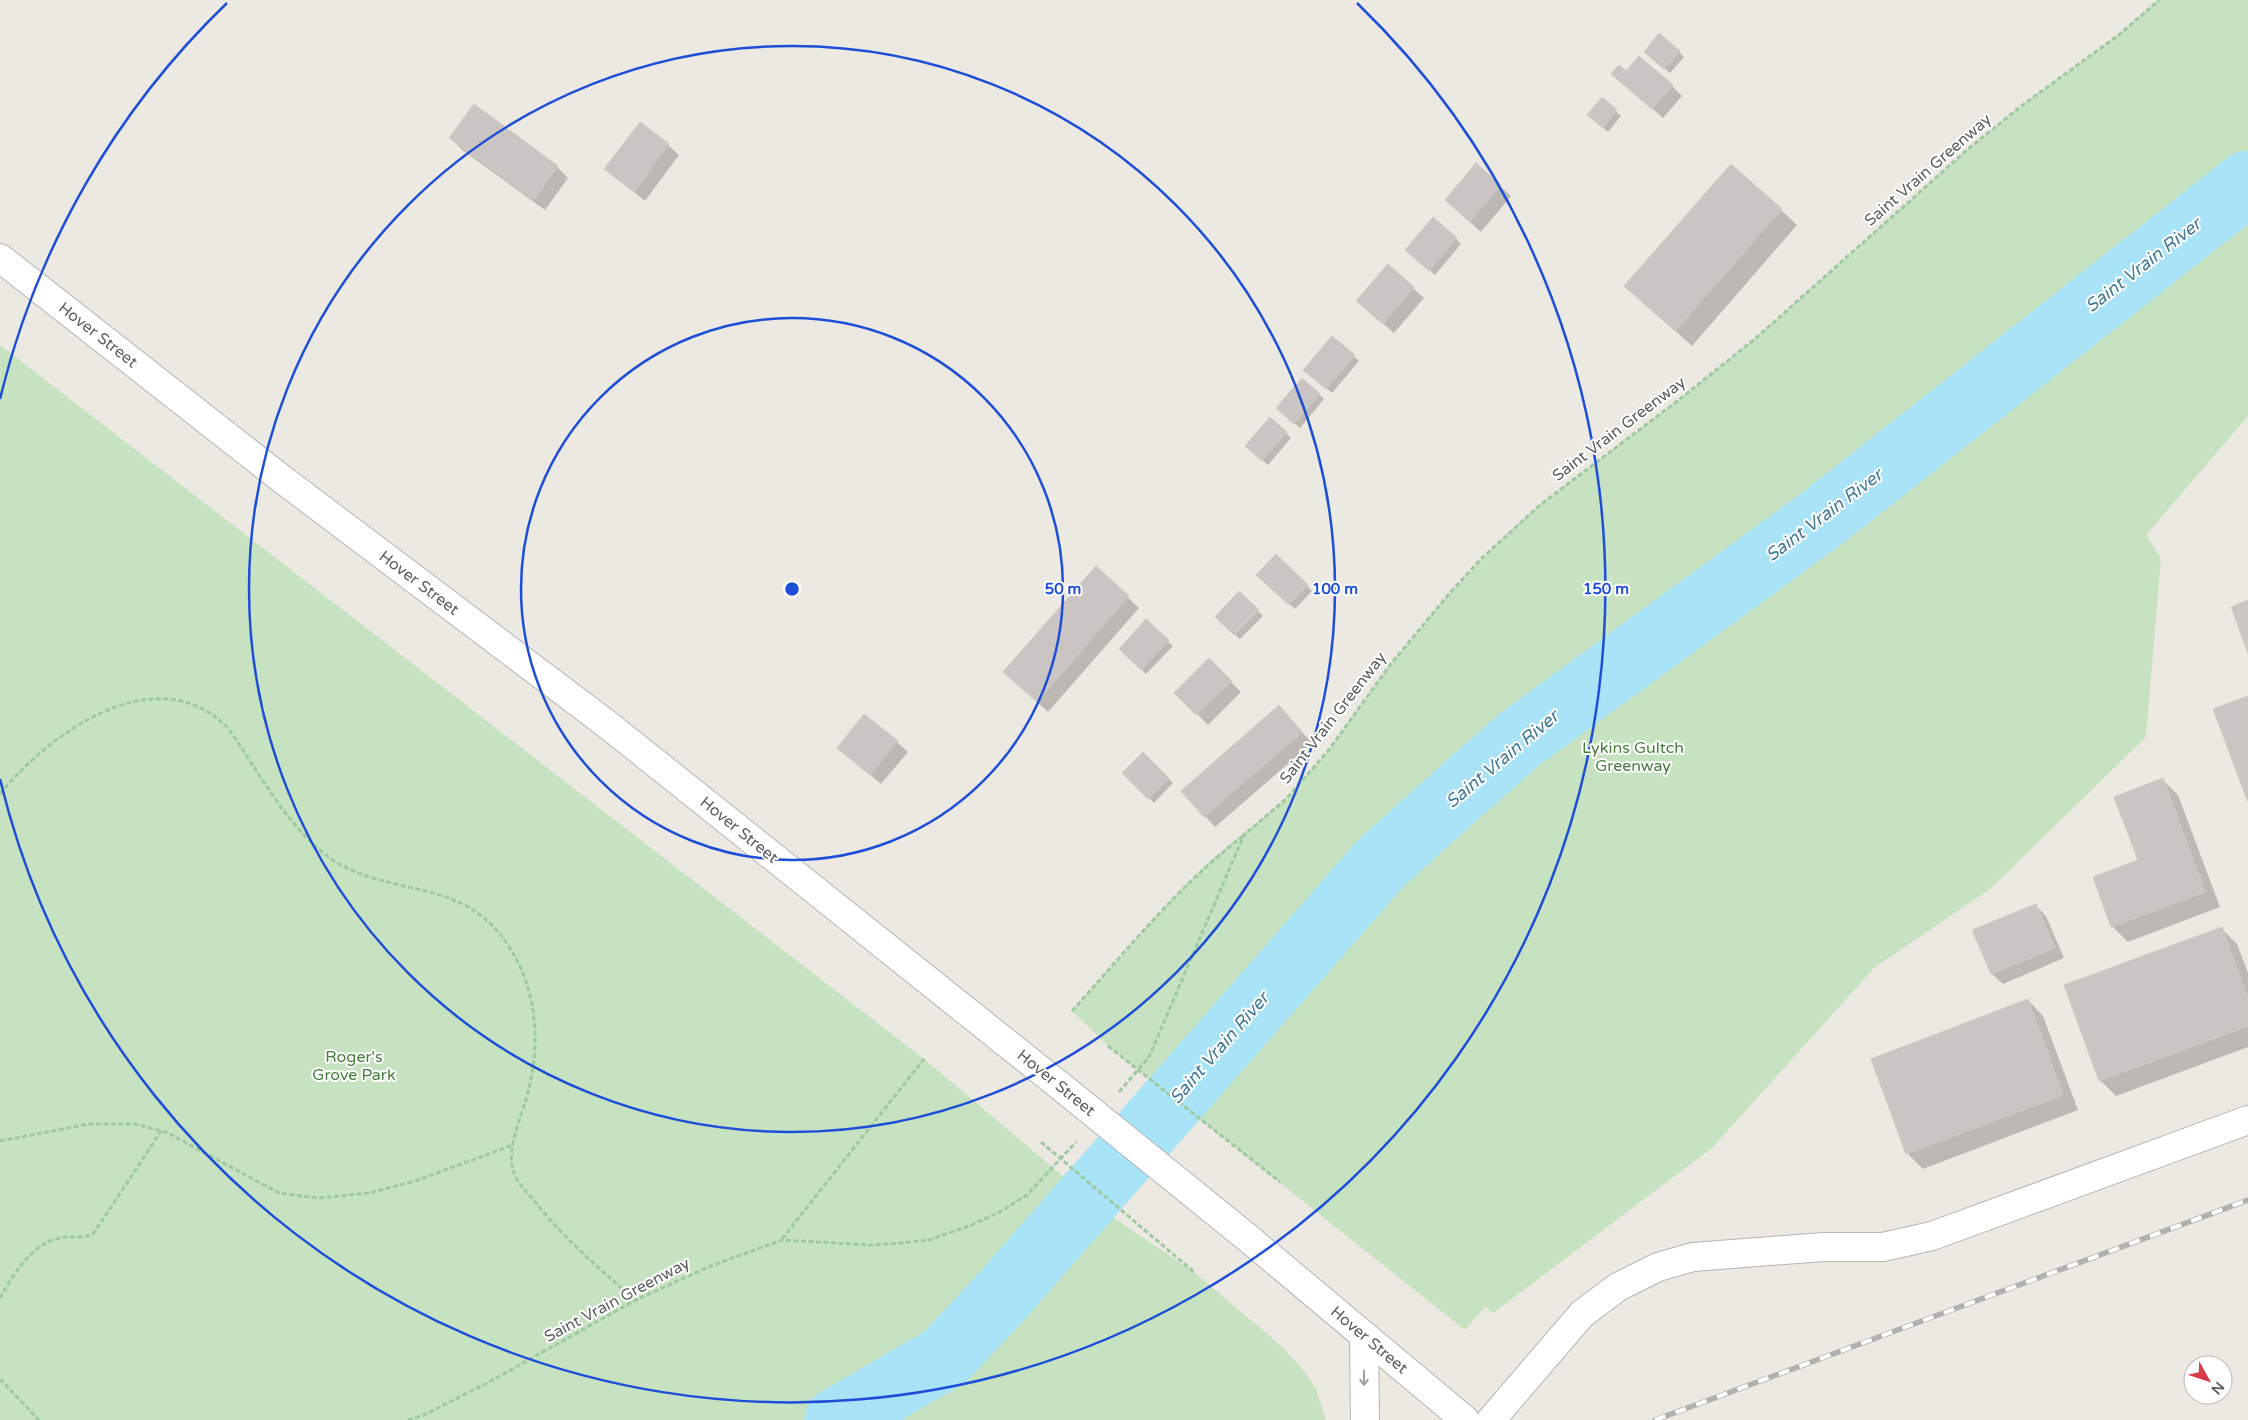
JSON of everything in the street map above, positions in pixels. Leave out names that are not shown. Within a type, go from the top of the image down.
[{"type":"main road","name":"Hover Street","points":[[0,258],[278,476],[616,731],[1249,1239],[1465,1420]]},
{"type":"main road","points":[[1491,1420],[1582,1314],[1618,1287],[1658,1267],[1693,1257],[1823,1247],[1884,1247],[1905,1244],[1932,1236],[2248,1120]]},
{"type":"main road","points":[[1364,1336],[1365,1420]]},
{"type":"path","name":"Saint Vrain Greenway","points":[[1117,1095],[1149,1057],[1244,835],[1286,799],[1328,751],[1390,665],[1449,594],[1511,530],[1540,505],[1680,399],[1756,338],[1967,150],[2020,107],[2114,39],[2159,0]]},
{"type":"path","points":[[0,794],[14,776],[40,752],[76,727],[113,707],[148,698],[180,700],[203,707],[217,716],[228,728],[287,815],[310,843],[337,862],[372,878],[448,897],[473,909],[498,930],[508,945],[519,962],[532,998],[536,1042],[529,1091],[513,1145],[512,1162],[516,1178],[570,1242],[636,1300]]},
{"type":"path","points":[[1072,1011],[1182,888],[1212,860],[1244,835]]},
{"type":"path","points":[[1108,1046],[1280,1182]]},
{"type":"path","points":[[782,1240],[924,1059]]},
{"type":"path","points":[[0,1141],[89,1124],[135,1124],[168,1133],[279,1193],[318,1198],[370,1193],[415,1181],[513,1145]]},
{"type":"path","points":[[0,1298],[22,1264],[44,1244],[60,1238],[83,1238],[94,1233],[161,1131]]},
{"type":"path","name":"Saint Vrain Greenway","points":[[408,1420],[424,1415],[489,1382],[636,1300],[708,1266],[782,1240],[872,1245],[929,1240],[1000,1212],[1027,1195],[1078,1140]]},
{"type":"path","points":[[1041,1142],[1194,1272]]},
{"type":"path","points":[[0,1380],[40,1420]]},
{"type":"green space","name":"Lykins Gultch Greenway","points":[[2159,0],[2248,0],[2248,416],[2146,535],[2161,558],[2146,737],[1990,889],[1875,967],[1712,1148],[1493,1313],[1485,1307],[1465,1330],[1108,1046],[1072,1011],[1182,888],[1212,859],[1286,799],[1328,751],[1390,665],[1449,594],[1511,530],[1540,505],[1680,399],[1756,338],[1967,150],[2020,107],[2120,34]]},
{"type":"green space","name":"Roger's Grove Park","points":[[0,345],[924,1059],[1108,1214],[1194,1272],[1279,1344],[1300,1366],[1316,1389],[1326,1420],[0,1420]]},
{"type":"building","points":[[1659,33],[1680,51],[1664,69],[1644,52]]},
{"type":"building","points":[[1639,56],[1673,85],[1652,109],[1611,74],[1619,65],[1626,71]]},
{"type":"building","points":[[1602,97],[1617,110],[1603,128],[1587,115]]},
{"type":"building","points":[[474,104],[558,166],[534,200],[449,138]]},
{"type":"building","points":[[640,122],[669,144],[634,192],[604,169]]},
{"type":"building","points":[[1476,163],[1501,185],[1470,222],[1445,200]]},
{"type":"building","points":[[1731,164],[1782,209],[1675,331],[1624,286]]},
{"type":"building","points":[[1433,217],[1457,238],[1429,271],[1405,250]]},
{"type":"building","points":[[1388,264],[1414,287],[1383,324],[1356,301]]},
{"type":"building","points":[[1332,336],[1355,355],[1326,389],[1303,370]]},
{"type":"building","points":[[1302,378],[1320,394],[1294,424],[1276,408]]},
{"type":"building","points":[[1270,417],[1287,432],[1262,461],[1245,446]]},
{"type":"building","points":[[1276,554],[1308,585],[1289,605],[1256,575]]},
{"type":"building","points":[[1096,566],[1129,596],[1037,702],[1003,672]]},
{"type":"building","points":[[1239,591],[1259,610],[1234,635],[1215,617]]},
{"type":"building","points":[[2248,600],[2248,653],[2231,607]]},
{"type":"building","points":[[1146,619],[1169,640],[1141,670],[1119,649]]},
{"type":"building","points":[[1209,658],[1232,681],[1196,715],[1174,693]]},
{"type":"building","points":[[2248,696],[2248,802],[2213,709]]},
{"type":"building","points":[[1279,705],[1302,732],[1204,817],[1181,791]]},
{"type":"building","points":[[864,714],[898,741],[870,775],[837,748]]},
{"type":"building","points":[[1143,752],[1169,778],[1148,799],[1122,773]]},
{"type":"building","points":[[2163,778],[2205,892],[2111,927],[2093,877],[2138,860],[2114,797]]},
{"type":"building","points":[[2036,904],[2055,948],[1991,974],[1972,930]]},
{"type":"building","points":[[2222,927],[2248,999],[2248,1026],[2099,1081],[2064,985]]},
{"type":"building","points":[[2028,999],[2063,1095],[1906,1154],[1871,1059]]},
{"type":"waterway","name":"Saint Vrain River","points":[[837,1420],[945,1357],[1001,1297],[1381,863],[1520,739],[1821,519],[2248,183]]},
{"type":"railway","points":[[1655,1420],[2248,1200]]}]
